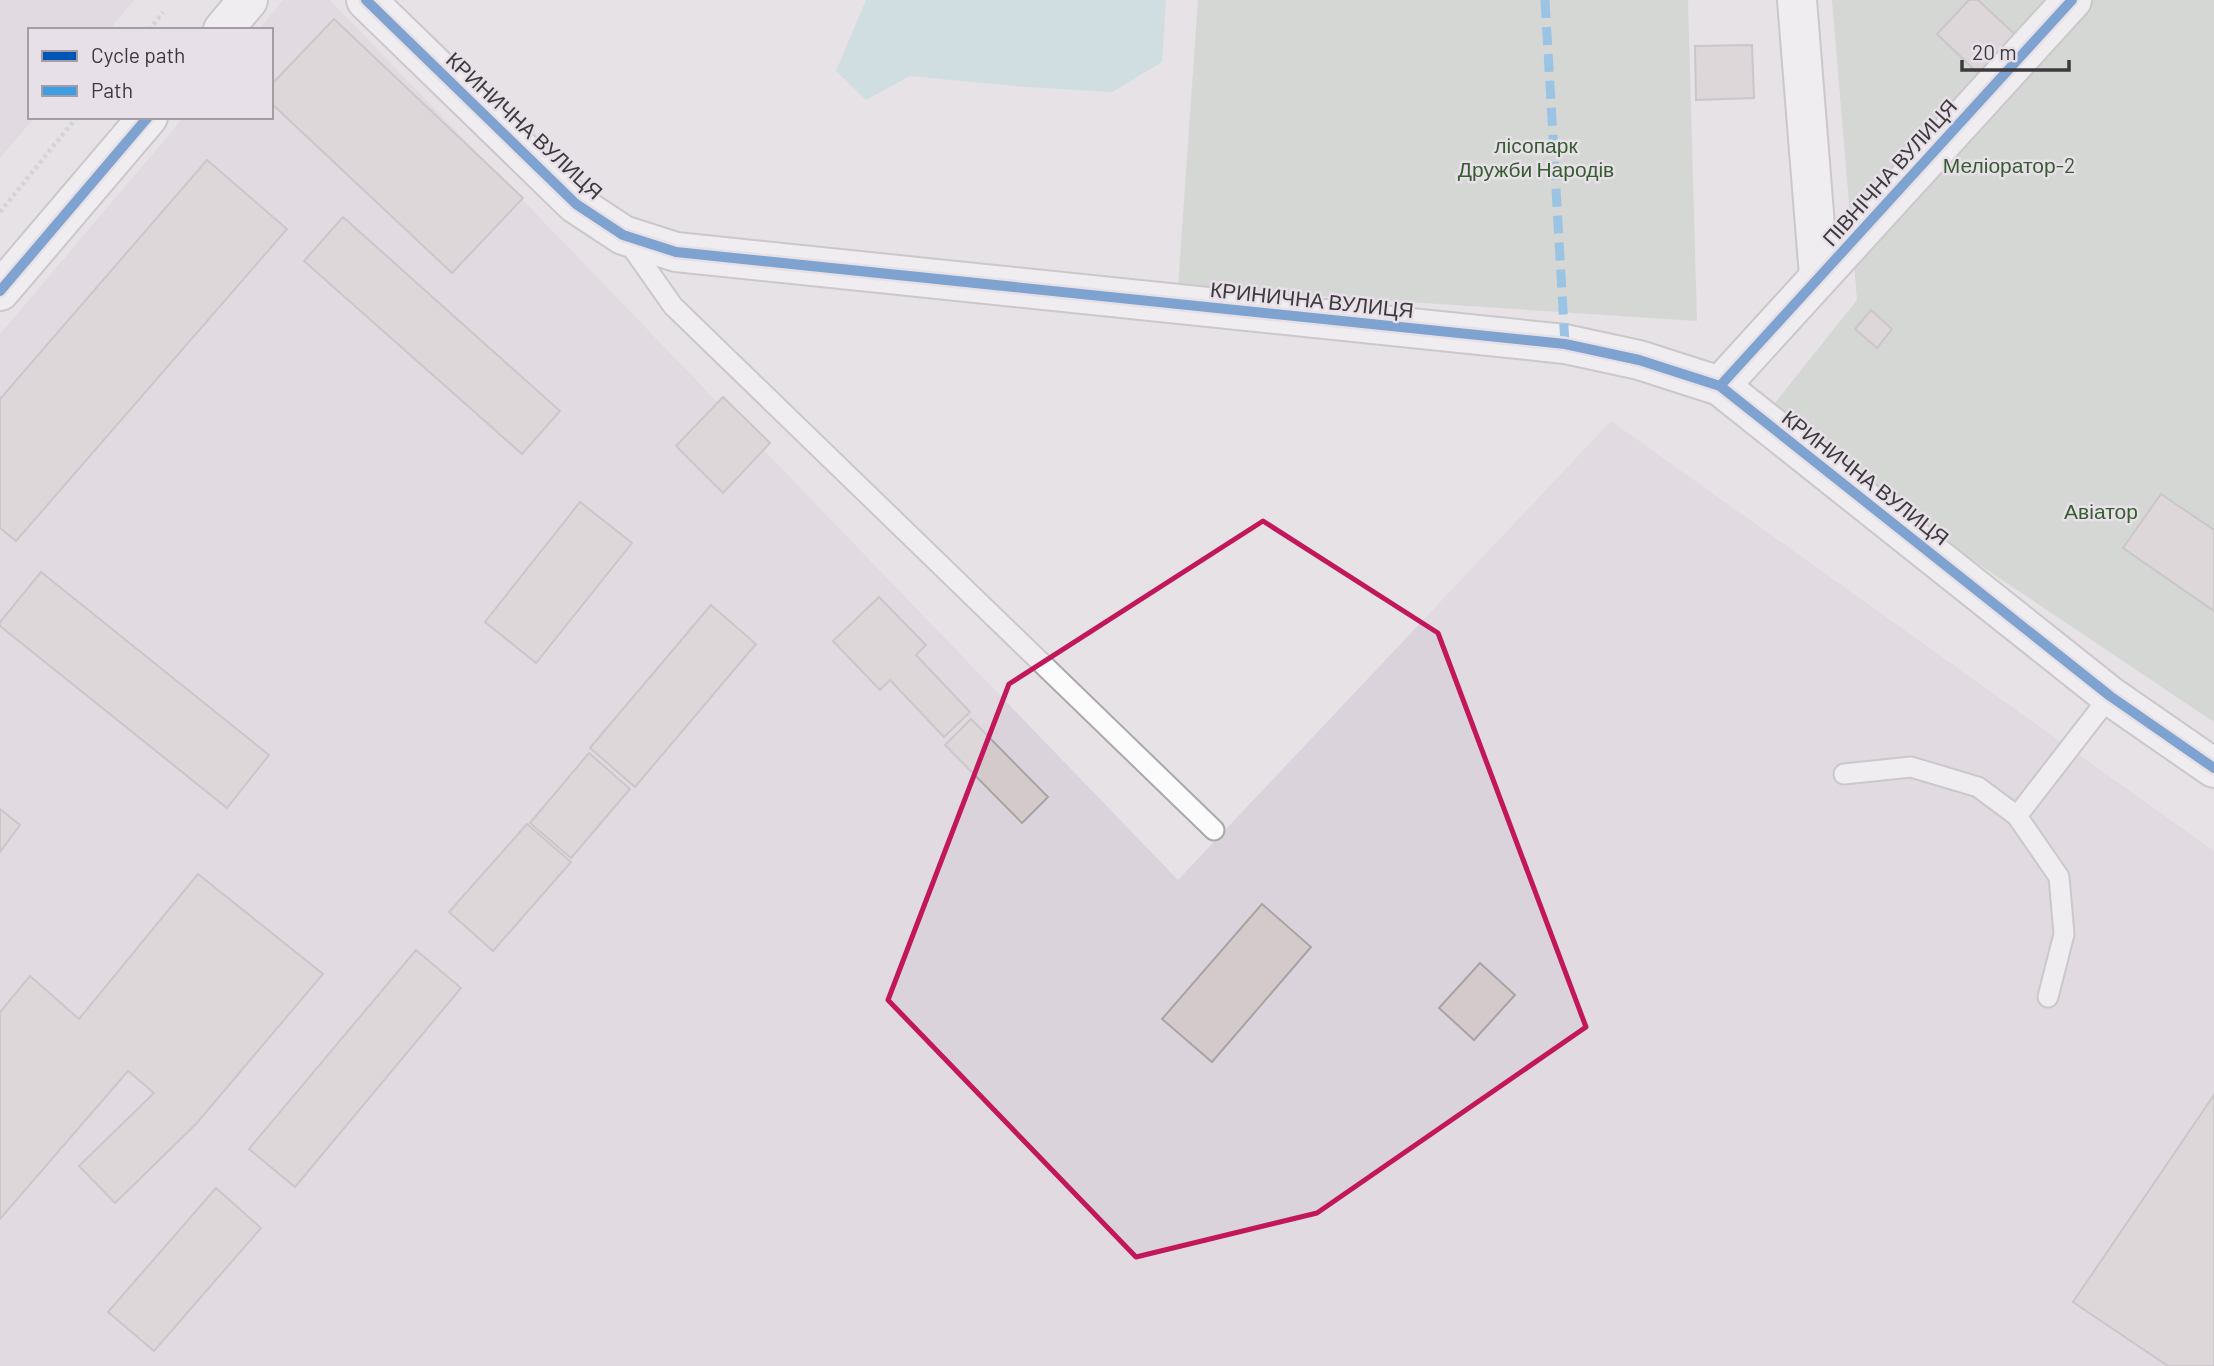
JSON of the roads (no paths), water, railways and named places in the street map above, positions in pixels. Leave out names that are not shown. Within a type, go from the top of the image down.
[{"type":"street","points":[[225,28],[248,0]]},
{"type":"street","name":"КРИНИЧНА ВУЛИЦЯ","points":[[366,0],[576,204],[623,235],[676,251],[1565,344],[1639,360],[1720,386],[2110,696],[2209,754]]},
{"type":"street","points":[[1797,0],[1819,276]]},
{"type":"street","name":"ПІВНІЧНА ВУЛИЦЯ","points":[[1720,386],[2072,0]]},
{"type":"street","points":[[0,291],[146,119]]},
{"type":"lane","points":[[623,235],[673,306],[1214,830]]},
{"type":"lane","points":[[2017,816],[2110,696]]},
{"type":"lane","points":[[1844,774],[1911,767],[1978,786],[2017,816],[2059,877],[2064,934],[2048,998]]},
{"type":"water","points":[[866,0],[1166,0],[1162,62],[1112,92],[910,76],[866,100],[836,71]]},
{"type":"park label","name":"лісопарк Дружби Народів","points":[[1536,156]]},
{"type":"park label","name":"Меліоратор-2","points":[[2009,164]]},
{"type":"park label","name":"Авіатор","points":[[2101,510]]}]
